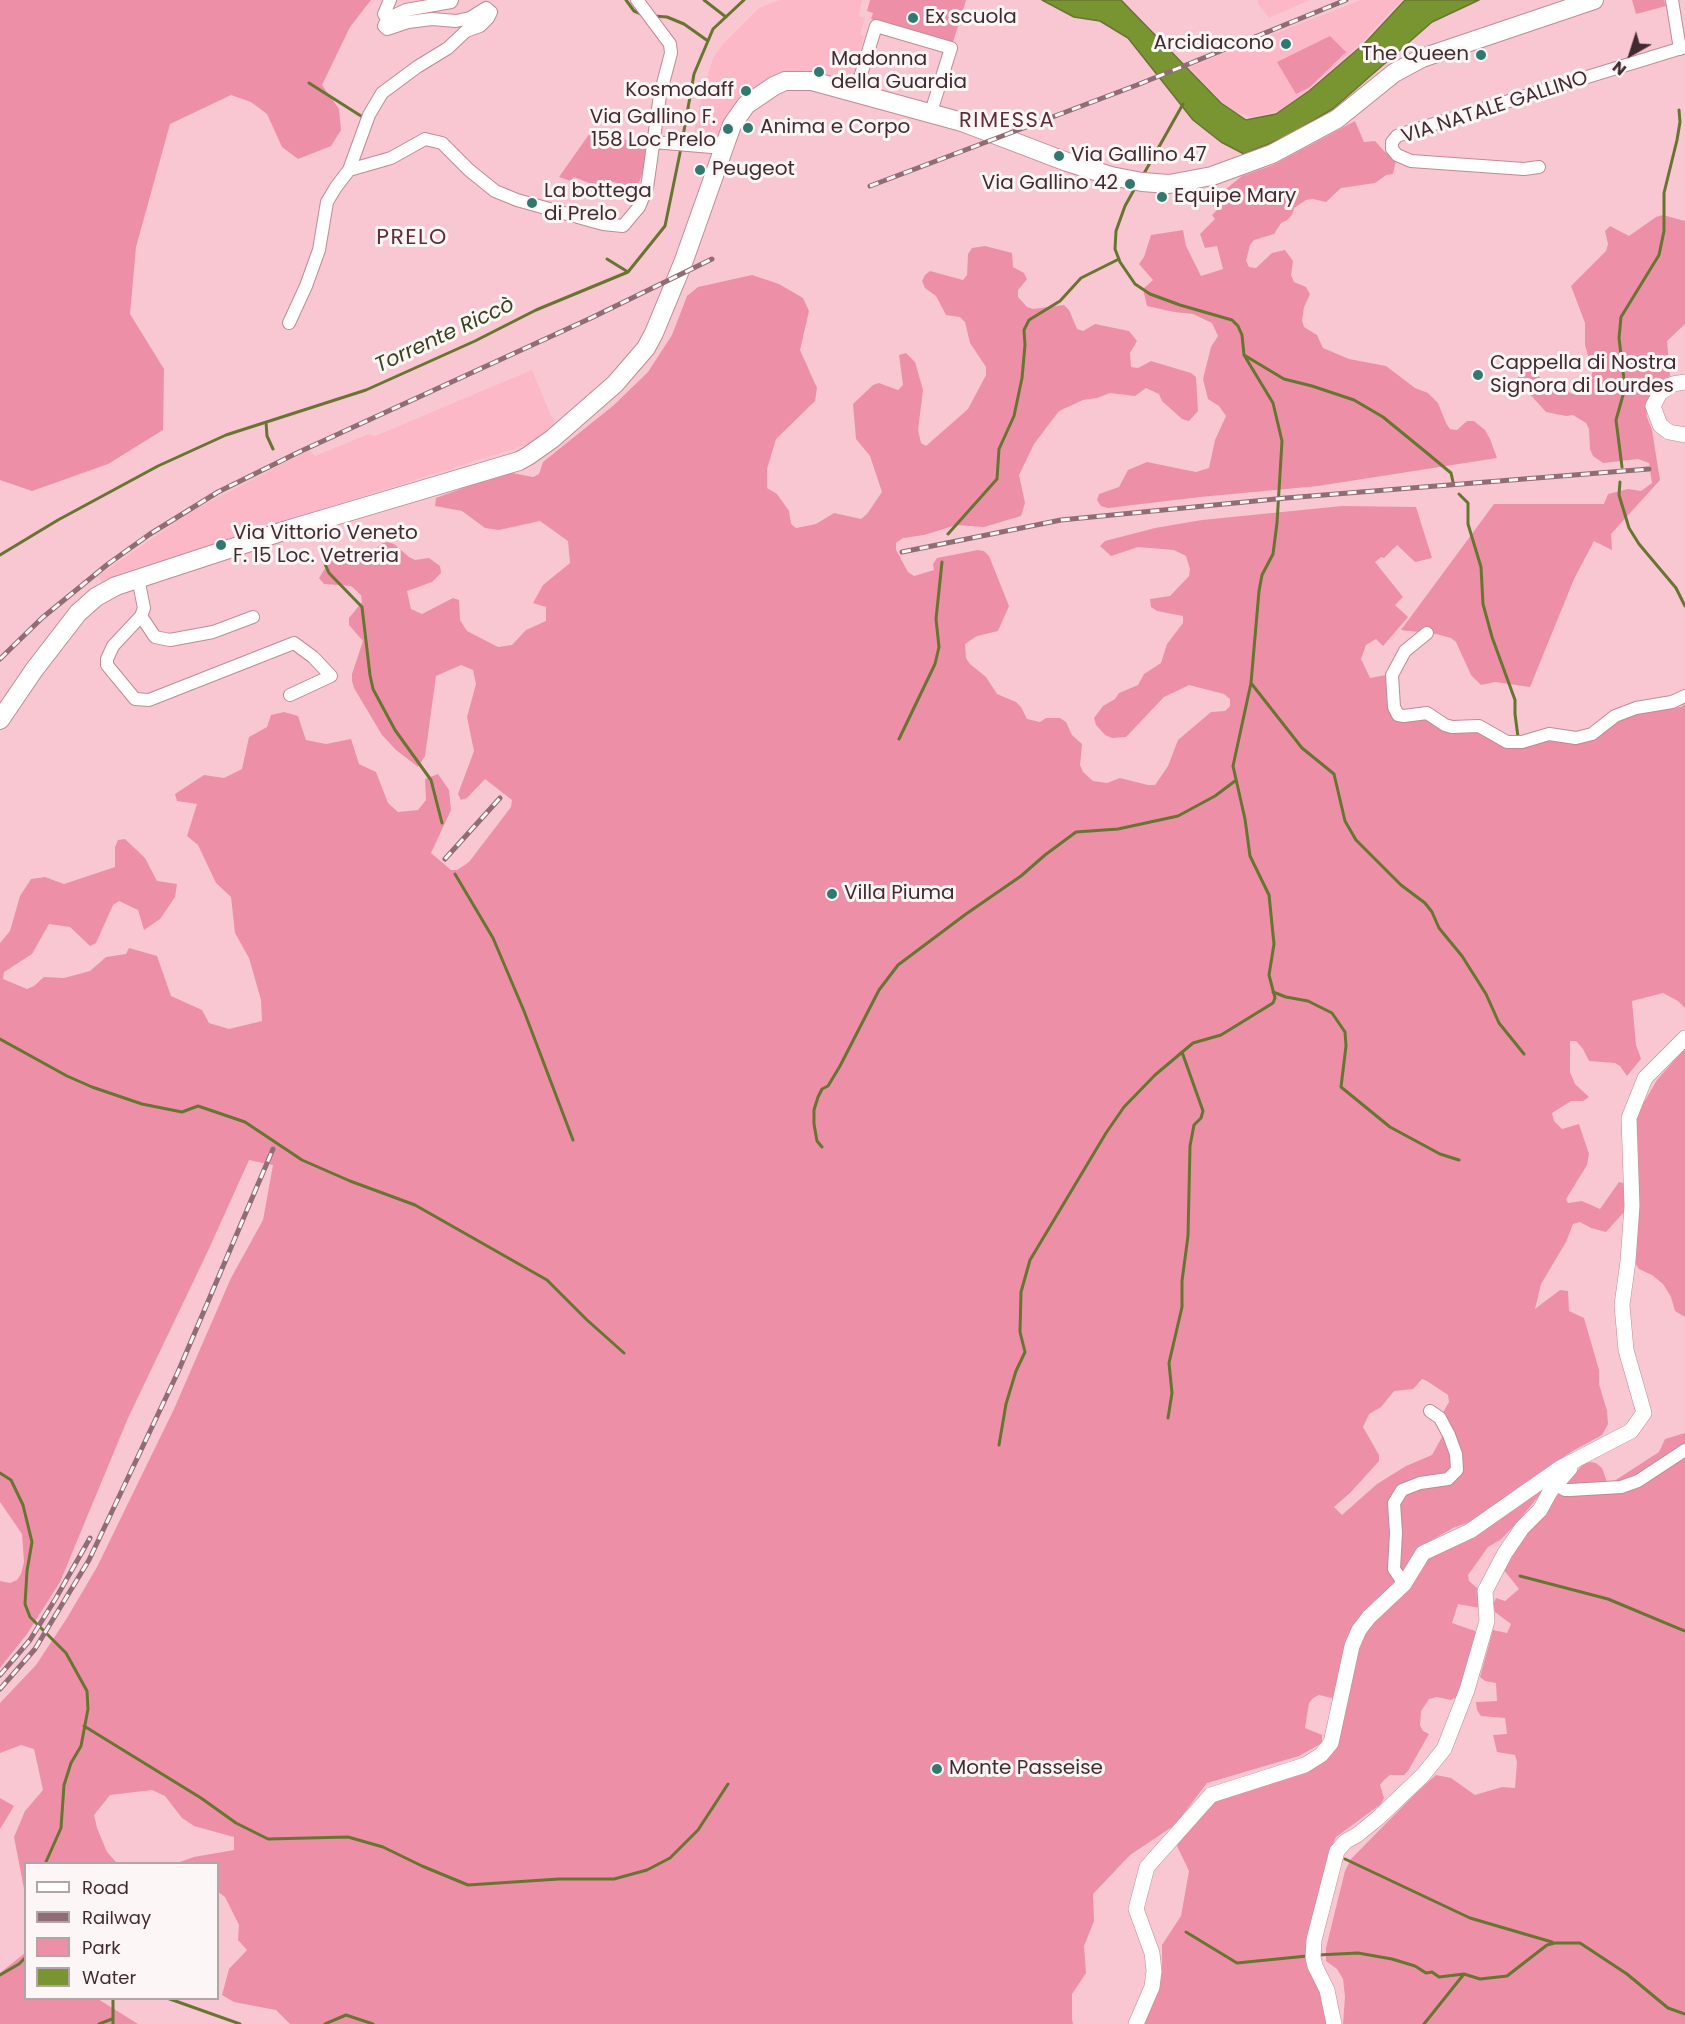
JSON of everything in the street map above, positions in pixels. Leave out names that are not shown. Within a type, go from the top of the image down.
[{"type":"main road","points":[[0,720],[40,662],[86,604],[116,586],[287,530],[519,461],[552,439],[615,384],[636,361],[654,333],[683,263],[732,125],[746,105],[762,93],[785,81],[812,81],[931,112],[984,129],[1067,162],[1112,176],[1154,183],[1192,181],[1254,162],[1323,127],[1350,109],[1394,73],[1416,61],[1594,0]]},
{"type":"street","points":[[387,19],[384,14],[390,0]]},
{"type":"street","points":[[289,323],[319,250],[327,201],[349,170],[369,114],[382,93],[448,48],[466,31],[480,26],[491,12],[486,8],[470,18],[456,21],[424,20],[408,22],[387,29],[384,26],[387,19],[406,10],[452,0]]},
{"type":"street","points":[[349,170],[391,158],[425,139],[442,143],[469,170],[495,191],[517,200],[603,224],[623,226],[639,207],[647,188],[657,142],[660,95],[671,53],[670,44],[637,0]]},
{"type":"street","name":"VIA NATALE GALLINO","points":[[1539,167],[1524,169],[1411,161],[1397,155],[1392,149],[1392,142],[1397,136],[1408,132],[1682,48],[1672,0]]},
{"type":"street","points":[[855,94],[876,26],[951,48],[931,112]]},
{"type":"street","points":[[657,142],[723,148]]},
{"type":"street","points":[[1685,382],[1673,384],[1659,393],[1653,406],[1660,425],[1669,432],[1685,435]]},
{"type":"street","points":[[138,578],[144,608],[141,616],[113,646],[107,659],[107,665],[135,699],[148,700],[294,642],[313,657],[331,676],[290,695]]},
{"type":"street","points":[[141,616],[154,637],[170,640],[213,632],[253,617]]},
{"type":"street","points":[[1427,633],[1406,651],[1392,675],[1394,707],[1398,715],[1427,713],[1445,725],[1479,726],[1507,742],[1522,742],[1549,735],[1576,738],[1592,734],[1616,716],[1636,708],[1672,702],[1685,696]]},
{"type":"street","points":[[1136,2024],[1152,1987],[1154,1971],[1152,1953],[1136,1909],[1147,1867],[1211,1795],[1305,1765],[1321,1755],[1331,1743],[1352,1646],[1359,1630],[1369,1617],[1404,1584],[1423,1553],[1470,1531],[1560,1468],[1631,1431],[1644,1413],[1626,1350],[1622,1305],[1632,1206],[1629,1118],[1645,1078],[1685,1038]]},
{"type":"street","points":[[1404,1584],[1394,1569],[1396,1533],[1394,1503],[1401,1490],[1420,1483],[1448,1479],[1457,1470],[1456,1454],[1449,1435],[1440,1418],[1430,1411]]},
{"type":"street","points":[[1556,1485],[1564,1490],[1621,1487],[1638,1481],[1685,1450]]},
{"type":"street","points":[[1334,2024],[1327,1990],[1312,1957],[1314,1940],[1337,1851],[1346,1841],[1378,1818],[1424,1775],[1444,1749],[1467,1690],[1487,1621],[1485,1591],[1504,1552],[1522,1528],[1540,1510],[1556,1485],[1581,1458]]},
{"type":"shaded area","points":[[780,0],[862,0],[859,16],[865,18],[860,34],[864,36],[851,87],[815,78],[817,71],[785,72],[773,81],[719,142],[693,138],[702,94],[713,58],[722,45],[759,8]]},
{"type":"shaded area","points":[[1258,0],[1310,0],[1269,18],[1258,4]]},
{"type":"shaded area","points":[[1361,0],[1402,0],[1361,43],[1310,88],[1279,111],[1254,117],[1235,112],[1222,102],[1189,67]]},
{"type":"shaded area","points":[[532,370],[555,425],[535,442],[118,574],[107,581],[102,582],[98,576],[190,512],[309,450],[315,456],[369,434],[375,436]]},
{"type":"green space","points":[[0,0],[371,0],[350,27],[322,85],[339,109],[341,130],[331,146],[298,159],[282,147],[267,114],[251,102],[231,95],[170,124],[136,247],[130,314],[164,369],[163,430],[108,464],[32,491],[0,480]]},
{"type":"green space","points":[[870,0],[966,0],[953,42],[871,19],[873,13],[867,11]]},
{"type":"green space","points":[[1632,0],[1664,0],[1666,6],[1636,14]]},
{"type":"green space","points":[[1330,36],[1346,52],[1310,87],[1296,94],[1277,62]]},
{"type":"green space","points":[[1355,121],[1364,142],[1375,141],[1396,160],[1393,174],[1386,175],[1375,183],[1341,188],[1326,202],[1306,200],[1294,208],[1292,215],[1281,223],[1274,234],[1254,240],[1250,245],[1246,261],[1249,267],[1256,268],[1272,253],[1285,250],[1293,261],[1291,275],[1294,282],[1306,287],[1310,294],[1304,307],[1302,320],[1304,327],[1317,335],[1323,348],[1349,359],[1386,366],[1415,388],[1428,393],[1438,403],[1450,429],[1457,430],[1467,421],[1474,421],[1485,430],[1497,458],[1318,486],[1108,508],[1101,506],[1097,500],[1099,494],[1119,487],[1128,470],[1147,462],[1196,472],[1209,468],[1215,440],[1226,416],[1219,406],[1208,399],[1203,379],[1211,347],[1218,336],[1212,323],[1193,314],[1147,306],[1143,289],[1153,280],[1139,264],[1144,257],[1151,235],[1183,230],[1186,246],[1201,276],[1223,269],[1217,246],[1205,248],[1200,234],[1215,219],[1212,215],[1217,210],[1210,202],[1242,176],[1273,165]]},
{"type":"green space","points":[[590,133],[627,140],[645,149],[648,156],[637,189],[610,181],[606,190],[574,177],[571,181],[559,177]]},
{"type":"green space","points":[[1663,215],[1685,221],[1685,324],[1667,341],[1670,376],[1657,385],[1646,406],[1660,480],[1611,534],[1612,550],[1594,541],[1574,579],[1530,687],[1495,682],[1481,685],[1471,675],[1456,642],[1451,638],[1401,630],[1494,504],[1604,504],[1608,494],[1628,489],[1641,491],[1652,483],[1649,463],[1638,459],[1603,463],[1593,456],[1586,423],[1573,415],[1546,412],[1517,380],[1519,373],[1526,370],[1532,371],[1553,388],[1566,390],[1572,394],[1585,390],[1594,365],[1589,359],[1585,345],[1585,323],[1571,286],[1606,251],[1608,244],[1605,231],[1610,226],[1629,236],[1656,217]]},
{"type":"green space","points":[[985,246],[1012,253],[1013,267],[1024,273],[1027,279],[1018,290],[1018,297],[1027,307],[1033,309],[1064,305],[1069,310],[1077,329],[1083,331],[1095,324],[1129,331],[1137,341],[1130,353],[1131,367],[1138,368],[1151,361],[1191,373],[1196,377],[1198,411],[1189,421],[1182,419],[1162,401],[1159,394],[1146,388],[1135,396],[1110,393],[1083,400],[1059,411],[1034,444],[1019,475],[1025,503],[1021,516],[984,527],[956,525],[924,535],[903,538],[896,543],[896,550],[908,572],[914,576],[934,570],[933,564],[937,558],[978,550],[984,551],[989,556],[1009,606],[998,631],[977,636],[965,644],[966,658],[986,677],[997,694],[1016,702],[1021,707],[1027,719],[1040,722],[1046,718],[1060,718],[1066,722],[1072,735],[1082,744],[1080,765],[1083,772],[1093,781],[1107,783],[1120,778],[1155,785],[1168,766],[1178,740],[1211,712],[1225,711],[1230,706],[1230,699],[1224,694],[1189,685],[1164,697],[1126,737],[1112,738],[1105,735],[1096,725],[1094,718],[1103,706],[1115,699],[1119,693],[1138,685],[1144,674],[1161,663],[1167,644],[1183,623],[1183,616],[1157,611],[1151,607],[1150,599],[1170,596],[1189,576],[1190,569],[1186,556],[1174,550],[1138,547],[1111,556],[1100,546],[1105,541],[1155,528],[1202,520],[1342,506],[1416,507],[1432,558],[1415,562],[1397,545],[1384,558],[1381,557],[1375,562],[1403,597],[1395,605],[1408,617],[1383,646],[1376,639],[1366,645],[1361,659],[1370,678],[1386,675],[1394,716],[1423,716],[1475,729],[1501,743],[1547,738],[1578,741],[1625,715],[1654,709],[1681,707],[1685,704],[1685,1008],[1678,1001],[1663,993],[1632,1001],[1636,1045],[1641,1059],[1627,1076],[1615,1063],[1589,1061],[1576,1041],[1570,1041],[1570,1072],[1575,1084],[1589,1097],[1583,1101],[1571,1101],[1552,1113],[1554,1121],[1562,1129],[1579,1124],[1589,1154],[1587,1165],[1566,1199],[1568,1203],[1582,1201],[1600,1209],[1619,1182],[1626,1184],[1624,1212],[1606,1232],[1580,1222],[1573,1224],[1566,1242],[1541,1284],[1535,1309],[1560,1290],[1568,1291],[1569,1311],[1584,1318],[1599,1370],[1599,1384],[1607,1411],[1608,1424],[1602,1435],[1571,1452],[1473,1521],[1453,1528],[1423,1545],[1406,1572],[1373,1606],[1336,1699],[1319,1695],[1309,1703],[1305,1728],[1322,1735],[1322,1743],[1299,1756],[1207,1783],[1175,1825],[1130,1855],[1093,1894],[1094,1921],[1084,1946],[1086,1973],[1072,1994],[1073,2024],[290,2024],[276,2010],[234,2002],[222,1995],[229,1969],[247,1950],[238,1940],[239,1925],[225,1897],[219,1893],[219,1862],[180,1862],[194,1857],[234,1850],[234,1837],[194,1826],[182,1818],[165,1796],[152,1790],[110,1795],[94,1815],[107,1852],[116,1862],[24,1862],[24,1889],[14,1837],[25,1811],[43,1790],[34,1749],[21,1745],[0,1753],[0,1703],[36,1665],[97,1567],[174,1409],[231,1278],[263,1220],[273,1165],[249,1160],[128,1418],[60,1582],[27,1634],[0,1668],[0,1581],[10,1583],[17,1580],[24,1562],[22,1534],[0,1502],[0,943],[10,931],[20,896],[31,879],[45,877],[64,884],[115,867],[115,847],[118,840],[125,839],[145,858],[157,881],[177,884],[175,897],[160,919],[144,930],[138,910],[119,901],[113,905],[96,943],[90,946],[70,927],[49,924],[32,954],[4,972],[3,979],[27,989],[44,977],[64,978],[90,971],[106,957],[126,954],[129,948],[157,956],[171,996],[202,1010],[209,1023],[229,1029],[262,1021],[261,1000],[249,958],[235,933],[231,897],[216,883],[198,845],[187,836],[197,804],[177,801],[175,794],[204,775],[224,778],[242,769],[249,737],[267,727],[271,715],[284,712],[298,716],[306,740],[326,744],[351,739],[359,764],[376,772],[388,803],[398,812],[418,810],[426,800],[425,779],[438,774],[449,790],[451,810],[431,853],[451,870],[457,870],[469,862],[511,807],[512,800],[485,779],[467,798],[461,800],[458,794],[474,751],[467,717],[476,684],[473,670],[461,665],[436,676],[425,756],[418,767],[396,750],[382,735],[352,681],[352,674],[363,641],[349,625],[349,618],[362,602],[361,595],[351,586],[324,584],[319,578],[331,559],[343,555],[348,550],[366,558],[381,544],[387,542],[394,544],[415,560],[429,558],[440,566],[441,573],[432,582],[407,591],[411,609],[422,614],[453,598],[459,600],[460,620],[467,631],[498,647],[512,645],[526,630],[546,621],[546,607],[533,603],[543,585],[570,563],[568,541],[540,521],[499,530],[485,528],[462,511],[435,506],[436,498],[507,472],[533,477],[539,474],[543,462],[614,405],[648,372],[672,335],[687,296],[698,287],[752,275],[779,284],[803,298],[809,311],[800,350],[817,388],[815,401],[776,439],[767,469],[767,488],[777,494],[789,511],[791,524],[796,528],[816,524],[834,513],[861,519],[882,492],[870,456],[856,439],[853,404],[873,385],[879,383],[898,390],[903,385],[899,355],[906,353],[915,362],[923,390],[918,430],[921,443],[926,446],[968,409],[986,375],[986,367],[970,343],[965,322],[960,317],[946,315],[936,296],[925,288],[922,281],[930,271],[963,280],[967,275],[968,254],[972,248]],"holes":[[[1422,1379],[1448,1395],[1449,1402],[1442,1414],[1453,1435],[1442,1437],[1432,1455],[1406,1466],[1377,1484],[1342,1515],[1334,1507],[1379,1461],[1379,1455],[1363,1427],[1369,1414],[1381,1407],[1394,1391],[1413,1389]]]},
{"type":"green space","points":[[1685,1048],[1685,1317],[1675,1311],[1671,1297],[1663,1284],[1652,1275],[1639,1269],[1632,1258],[1633,1127],[1637,1114],[1657,1080]]},
{"type":"green space","points":[[1685,1433],[1685,2024],[1343,2024],[1345,1997],[1343,1979],[1337,1969],[1326,1961],[1326,1948],[1345,1871],[1351,1859],[1436,1775],[1451,1778],[1475,1795],[1502,1787],[1515,1788],[1517,1762],[1515,1755],[1497,1752],[1493,1735],[1507,1734],[1505,1718],[1481,1716],[1476,1702],[1497,1701],[1496,1683],[1485,1681],[1480,1677],[1493,1630],[1507,1633],[1511,1624],[1495,1612],[1493,1604],[1496,1598],[1505,1601],[1519,1589],[1503,1569],[1531,1527],[1583,1464],[1596,1463],[1602,1468],[1608,1485],[1659,1452],[1665,1439]]},
{"type":"green space","points":[[1552,1480],[1514,1526],[1500,1540],[1488,1547],[1468,1575],[1469,1581],[1479,1590],[1480,1608],[1458,1604],[1452,1623],[1475,1631],[1477,1637],[1459,1696],[1451,1700],[1437,1697],[1429,1699],[1421,1711],[1420,1725],[1423,1731],[1429,1734],[1408,1771],[1404,1775],[1390,1775],[1385,1779],[1380,1785],[1384,1798],[1381,1804],[1336,1837],[1329,1854],[1313,1929],[1329,2024],[1142,2024],[1162,1973],[1162,1945],[1181,1916],[1189,1871],[1177,1846],[1180,1840],[1213,1802],[1320,1765],[1337,1743],[1358,1644],[1369,1626],[1427,1557]]},
{"type":"green space","points":[[0,1798],[14,1806],[0,1829]]},
{"type":"green space","points":[[24,1954],[24,2000],[100,2000],[138,2024],[0,2024],[0,1973]]},
{"type":"water","points":[[1042,0],[1121,0],[1221,103],[1246,120],[1276,114],[1309,91],[1365,43],[1405,0],[1479,0],[1432,22],[1334,108],[1288,136],[1244,154],[1221,142],[1193,120],[1128,38],[1100,21],[1074,17]]},
{"type":"waterway","points":[[626,0],[634,11],[644,15]]},
{"type":"waterway","points":[[704,0],[726,17]]},
{"type":"waterway","name":"Torrente Riccò","points":[[682,142],[694,74],[713,29],[744,0]]},
{"type":"waterway","points":[[654,16],[667,17],[684,24],[708,41]]},
{"type":"waterway","points":[[309,83],[361,116]]},
{"type":"waterway","points":[[1142,177],[1183,104]]},
{"type":"waterway","points":[[1622,467],[1616,420],[1625,388],[1619,338],[1621,317],[1659,255],[1664,231],[1664,193],[1677,140],[1679,110]]},
{"type":"waterway","name":"Torrente Riccò","points":[[0,555],[58,520],[158,466],[226,435],[366,390],[475,341],[536,310],[628,272],[665,226],[681,148]]},
{"type":"waterway","points":[[999,1445],[1006,1404],[1016,1371],[1025,1352],[1020,1332],[1021,1292],[1030,1260],[1106,1133],[1124,1107],[1155,1075],[1193,1043],[1221,1035],[1273,1003],[1275,998],[1269,975],[1274,944],[1269,895],[1250,856],[1245,819],[1233,766],[1251,683],[1262,575],[1273,554],[1282,441],[1273,403],[1244,355],[1242,335],[1238,326],[1232,320],[1150,294],[1135,284],[1120,262],[1115,249],[1116,231],[1125,206],[1135,188]]},
{"type":"waterway","points":[[607,259],[628,272]]},
{"type":"waterway","points":[[948,534],[997,479],[999,449],[1014,416],[1022,378],[1024,330],[1029,320],[1060,301],[1081,278],[1119,259]]},
{"type":"waterway","points":[[1244,355],[1284,379],[1354,400],[1383,417],[1451,473],[1453,482]]},
{"type":"waterway","points":[[266,422],[267,436],[273,449]]},
{"type":"waterway","points":[[1620,482],[1619,495],[1629,528],[1639,544],[1676,588],[1685,606]]},
{"type":"waterway","points":[[1459,494],[1468,503],[1468,524],[1481,567],[1483,604],[1492,637],[1515,700],[1518,737]]},
{"type":"waterway","points":[[324,562],[329,573],[362,607],[373,689],[395,730],[431,780],[442,823]]},
{"type":"waterway","points":[[899,739],[935,664],[939,647],[936,619],[942,562]]},
{"type":"waterway","points":[[1251,683],[1302,748],[1334,774],[1345,821],[1356,840],[1401,885],[1425,903],[1439,928],[1462,956],[1486,994],[1499,1023],[1524,1054]]},
{"type":"waterway","points":[[822,1147],[817,1141],[814,1124],[814,1110],[818,1097],[840,1066],[879,990],[898,965],[1021,876],[1076,832],[1118,829],[1178,816],[1215,796],[1235,781]]},
{"type":"waterway","points":[[455,874],[493,938],[524,1011],[573,1140]]},
{"type":"waterway","points":[[1273,992],[1308,1001],[1332,1013],[1345,1032],[1346,1046],[1341,1087],[1390,1127],[1440,1154],[1459,1160]]},
{"type":"waterway","points":[[0,1039],[67,1076],[142,1104],[182,1112],[198,1106],[245,1122],[302,1160],[415,1205],[547,1280],[624,1353]]},
{"type":"waterway","points":[[1168,1418],[1172,1393],[1169,1363],[1182,1307],[1182,1281],[1188,1236],[1190,1146],[1194,1125],[1201,1118],[1203,1111],[1182,1052]]},
{"type":"waterway","points":[[0,1473],[11,1480],[23,1505],[32,1542],[25,1604],[30,1617],[66,1653],[87,1691],[88,1709],[81,1746],[71,1763],[64,1785],[61,1828],[46,1862]]},
{"type":"waterway","points":[[1520,1576],[1608,1599],[1685,1631]]},
{"type":"waterway","points":[[84,1726],[201,1798],[236,1823],[268,1839],[348,1837],[383,1847],[468,1885],[559,1879],[614,1879],[647,1870],[670,1858],[698,1830],[728,1784]]},
{"type":"waterway","points":[[1345,1859],[1470,1918],[1552,1942]]},
{"type":"waterway","points":[[1186,1932],[1237,1963],[1307,1956]]},
{"type":"waterway","points":[[1317,1955],[1358,1953],[1392,1959],[1415,1966],[1426,1973],[1432,1972],[1439,1977],[1464,1974],[1480,1979],[1507,1976],[1547,1945],[1580,1943],[1627,1974],[1668,2008],[1685,2014]]},
{"type":"waterway","points":[[0,1975],[24,1959]]},
{"type":"waterway","points":[[1424,2024],[1464,1974]]},
{"type":"waterway","points":[[113,2000],[113,2024]]},
{"type":"waterway","points":[[173,2000],[240,2024]]},
{"type":"waterway","points":[[325,2024],[346,2015],[373,2024]]},
{"type":"waterway","points":[[99,2024],[112,2019]]},
{"type":"railway","points":[[870,186],[1137,85],[1346,0]]},
{"type":"railway","points":[[0,659],[42,618],[108,564],[150,534],[218,492],[712,259]]},
{"type":"railway","points":[[902,552],[1061,520],[1286,498],[1649,469]]},
{"type":"railway","points":[[445,859],[500,798]]},
{"type":"railway","points":[[0,1689],[35,1649],[89,1560],[178,1372],[273,1149]]},
{"type":"railway","points":[[0,1675],[30,1640],[90,1538]]},
{"type":"place","name":"Ex scuola","points":[[913,18]]},
{"type":"place","name":"Arcidiacono","points":[[1286,44]]},
{"type":"place","name":"The Queen","points":[[1481,55]]},
{"type":"place","name":"Madonna della Guardia","points":[[819,72]]},
{"type":"place","name":"Kosmodaff","points":[[746,91]]},
{"type":"place","name":"Anima e Corpo","points":[[748,128]]},
{"type":"place","name":"Via Gallino F. 158 Loc Prelo","points":[[728,129]]},
{"type":"place","name":"Via Gallino 47","points":[[1059,156]]},
{"type":"place","name":"Peugeot","points":[[700,170]]},
{"type":"place","name":"Via Gallino 42","points":[[1130,184]]},
{"type":"place","name":"Equipe Mary","points":[[1162,197]]},
{"type":"place","name":"La bottega di Prelo","points":[[532,203]]},
{"type":"place","name":"Cappella di Nostra Signora di Lourdes","points":[[1478,375]]},
{"type":"place","name":"Via Vittorio Veneto F. 15 Loc. Vetreria","points":[[221,545]]},
{"type":"place","name":"Villa Piuma","points":[[832,894]]},
{"type":"place","name":"Monte Passeise","points":[[937,1769]]},
{"type":"district","name":"RIMESSA","points":[[1007,122]]},
{"type":"district","name":"PRELO","points":[[412,238]]}]
